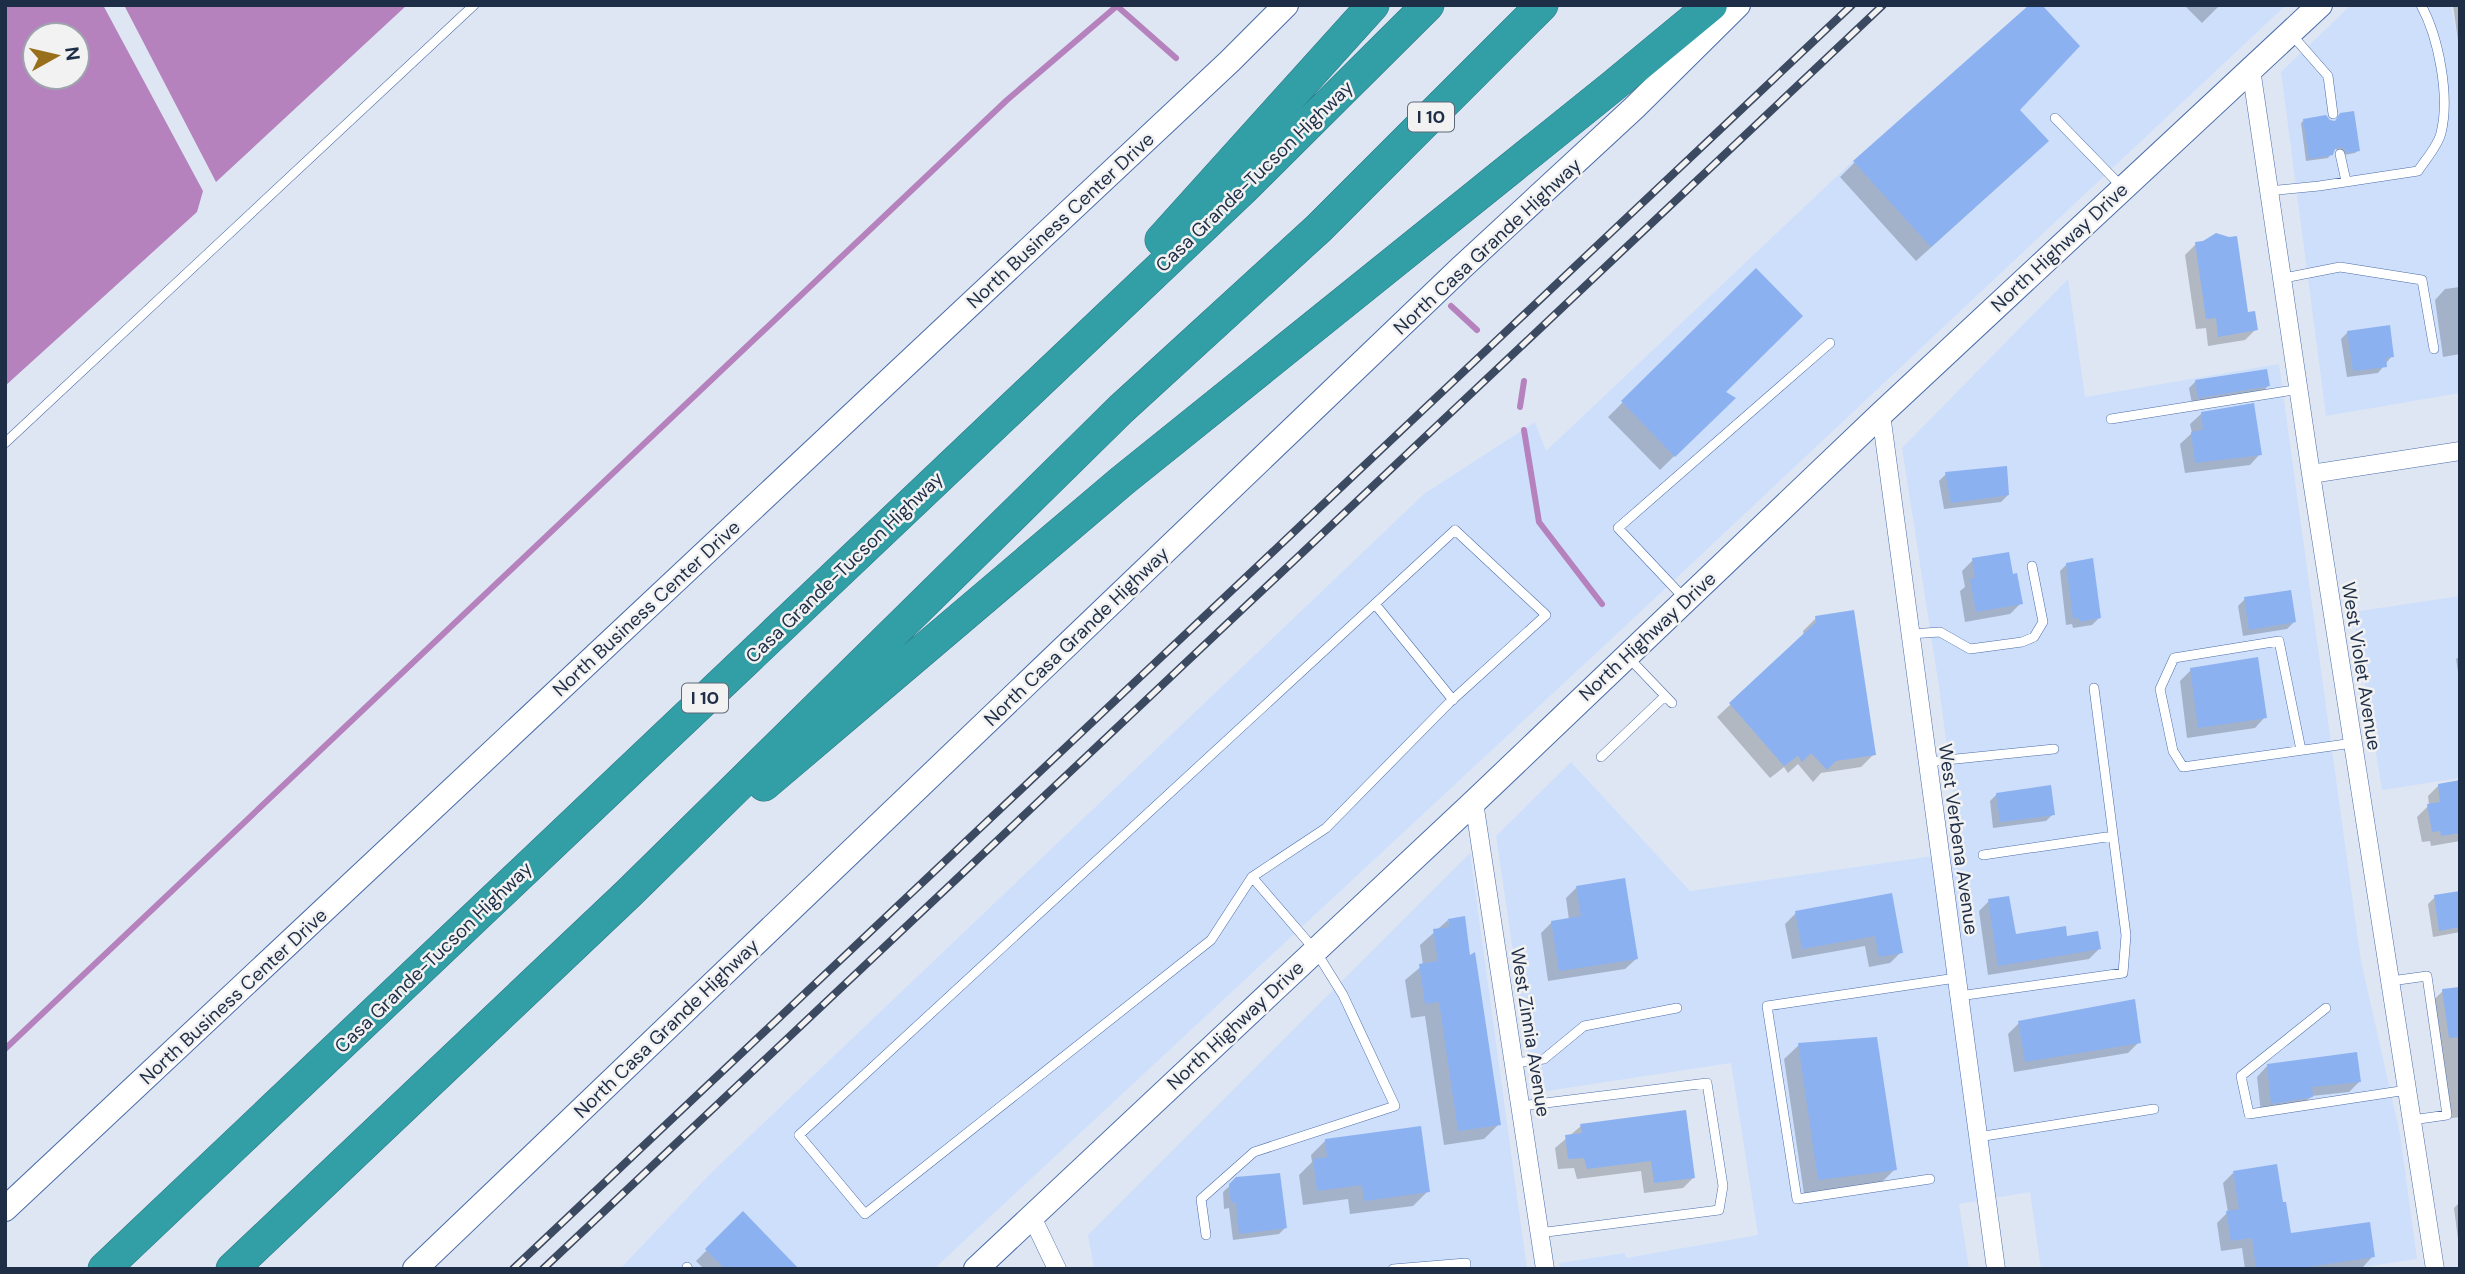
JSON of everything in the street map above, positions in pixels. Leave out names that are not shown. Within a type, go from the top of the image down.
[{"type":"highway","points":[[1001,417],[1373,5]]},
{"type":"highway","name":"Casa Grande-Tucson Highway","points":[[104,1269],[1279,154],[1428,5]]},
{"type":"highway","name":"I 10","points":[[232,1269],[629,892],[1121,409],[1319,228],[1542,5]]},
{"type":"highway","points":[[629,892],[808,749],[954,622],[1172,440],[1614,86],[1711,5]]},
{"type":"main road","name":"North Business Center Drive","points":[[5,1209],[1230,61],[1286,5]]},
{"type":"main road","name":"North Casa Grande Highway","points":[[415,1269],[1452,277],[1634,108],[1738,5]]},
{"type":"main road","name":"North Highway Drive","points":[[976,1269],[1474,802],[1881,414],[2320,5]]},
{"type":"street","name":"West Violet Avenue","points":[[2251,69],[2435,1269]]},
{"type":"street","name":"West Verbena Avenue","points":[[1881,414],[1996,1269]]},
{"type":"street","points":[[2311,474],[2460,451]]},
{"type":"street","name":"West Zinnia Avenue","points":[[1474,802],[1545,1269]]},
{"type":"street","points":[[1032,1217],[1058,1269]]},
{"type":"lane","points":[[5,443],[474,5]]},
{"type":"lane","points":[[2269,191],[2418,171],[2441,136],[2444,104],[2441,71],[2428,19],[2421,5]]},
{"type":"lane","points":[[2290,32],[2328,76],[2333,114]]},
{"type":"lane","points":[[2054,118],[2122,188]]},
{"type":"lane","points":[[2340,154],[2346,181]]},
{"type":"lane","points":[[2284,278],[2340,267],[2422,280],[2434,349]]},
{"type":"lane","points":[[1685,600],[1618,528],[1830,343]]},
{"type":"lane","points":[[2112,419],[2300,389]]},
{"type":"lane","points":[[1455,530],[1546,615],[1453,699],[1326,828],[1252,877],[1211,940],[865,1214],[799,1135],[1455,530]]},
{"type":"lane","points":[[1910,634],[1940,632],[1970,649],[2022,642],[2034,637],[2043,622],[2032,566]]},
{"type":"lane","points":[[1375,604],[1453,699]]},
{"type":"lane","points":[[2301,750],[2279,641],[2174,658],[2161,690],[2173,751],[2183,767],[2353,743]]},
{"type":"lane","points":[[1626,656],[1672,703]]},
{"type":"lane","points":[[1959,996],[2123,974],[2126,935],[2094,688]]},
{"type":"lane","points":[[1601,757],[1665,695]]},
{"type":"lane","points":[[1927,762],[2054,748]]},
{"type":"lane","points":[[1983,855],[2113,836]]},
{"type":"lane","points":[[1206,1235],[1201,1199],[1254,1152],[1395,1106],[1343,995],[1315,950],[1252,877]]},
{"type":"lane","points":[[2390,981],[2427,976],[2447,1115],[2412,1120]]},
{"type":"lane","points":[[1930,1179],[1797,1199],[1767,1006],[1956,978]]},
{"type":"lane","points":[[1515,1063],[1544,1059],[1584,1026],[1677,1008]]},
{"type":"lane","points":[[2326,1008],[2241,1076],[2249,1114],[2407,1090]]},
{"type":"lane","points":[[1521,1106],[1707,1083],[1723,1186],[1718,1210],[1539,1233]]},
{"type":"lane","points":[[1978,1137],[2154,1109]]},
{"type":"lane","points":[[1393,1269],[1466,1264],[1466,1269]]},
{"type":"shaded area","points":[[5,5],[103,5],[203,191],[197,212],[5,386]]},
{"type":"shaded area","points":[[124,5],[407,5],[216,182]]},
{"type":"shaded area","points":[[2029,5],[2286,5],[1636,616],[934,1269],[620,1269],[709,1175],[1424,494],[1535,422],[1546,451],[1853,161]]},
{"type":"shaded area","points":[[2351,5],[2451,5],[2460,51],[2460,393],[2326,416],[2281,72]]},
{"type":"shaded area","points":[[2068,279],[2085,397],[2279,364],[2361,961],[2400,1134],[2417,1259],[2350,1269],[2041,1269],[2030,1192],[1959,1204],[1969,1269],[1560,1269],[1559,1263],[1625,1253],[1626,1258],[1758,1235],[1731,1063],[1534,1093],[1496,836],[1571,762],[1690,891],[1961,852],[1902,448]]},
{"type":"shaded area","points":[[2460,596],[2460,778],[2382,790],[2353,612]]},
{"type":"shaded area","points":[[1470,853],[1527,1269],[1094,1269],[1088,1235]]},
{"type":"building","points":[[2029,5],[2042,5],[2080,46],[2020,110],[2049,141],[1931,247],[1853,161]]},
{"type":"building","points":[[2354,111],[2360,151],[2347,153],[2339,147],[2333,155],[2309,159],[2303,119],[2326,115],[2335,121],[2340,113]]},
{"type":"building","points":[[2216,233],[2229,237],[2237,236],[2248,312],[2255,311],[2258,330],[2218,337],[2216,318],[2206,319],[2195,242],[2203,241]]},
{"type":"building","points":[[1756,268],[1803,316],[1726,392],[1736,398],[1675,457],[1621,401]]},
{"type":"building","points":[[2390,325],[2394,357],[2386,358],[2387,367],[2353,371],[2347,331]]},
{"type":"building","points":[[2267,369],[2270,386],[2198,398],[2195,380]]},
{"type":"building","points":[[2254,403],[2262,455],[2195,463],[2191,432],[2203,430],[2201,412]]},
{"type":"building","points":[[2007,466],[2009,495],[1951,503],[1945,472]]},
{"type":"building","points":[[2009,552],[2013,574],[2017,573],[2023,604],[1976,612],[1970,579],[1975,578],[1972,558]]},
{"type":"building","points":[[2093,558],[2101,618],[2079,622],[2079,618],[2073,619],[2066,563]]},
{"type":"building","points":[[2291,590],[2296,622],[2249,630],[2244,597]]},
{"type":"building","points":[[1854,610],[1876,755],[1836,761],[1827,770],[1811,753],[1802,762],[1798,756],[1784,766],[1729,703],[1816,622],[1815,616]]},
{"type":"building","points":[[2258,657],[2267,718],[2198,728],[2190,668]]},
{"type":"building","points":[[2460,780],[2460,833],[2441,836],[2440,831],[2432,832],[2427,804],[2440,802],[2438,784]]},
{"type":"building","points":[[2051,785],[2055,815],[2000,822],[1996,793]]},
{"type":"building","points":[[1625,878],[1638,959],[1559,971],[1551,921],[1581,916],[1576,886]]},
{"type":"building","points":[[2460,891],[2460,927],[2439,931],[2434,895]]},
{"type":"building","points":[[1892,893],[1903,953],[1879,957],[1875,936],[1802,949],[1795,911]]},
{"type":"building","points":[[2009,896],[2016,934],[2066,926],[2067,936],[2098,931],[2101,949],[1998,966],[1988,899]]},
{"type":"building","points":[[1465,916],[1470,955],[1475,952],[1501,1125],[1458,1131],[1439,1002],[1425,1004],[1419,964],[1438,961],[1433,929],[1449,927],[1448,919]]},
{"type":"building","points":[[2460,987],[2460,1037],[2449,1038],[2442,989]]},
{"type":"building","points":[[2135,999],[2141,1043],[2025,1062],[2018,1021]]},
{"type":"building","points":[[1877,1037],[1897,1170],[1818,1180],[1798,1043]]},
{"type":"building","points":[[2357,1052],[2361,1082],[2312,1087],[2313,1097],[2271,1104],[2267,1064]]},
{"type":"building","points":[[1686,1110],[1695,1178],[1654,1183],[1651,1161],[1587,1169],[1584,1158],[1568,1159],[1565,1135],[1582,1133],[1580,1124]]},
{"type":"building","points":[[1421,1126],[1430,1192],[1364,1201],[1362,1185],[1317,1191],[1313,1159],[1327,1157],[1325,1139]]},
{"type":"building","points":[[2277,1164],[2291,1233],[2370,1222],[2375,1257],[2294,1269],[2256,1269],[2252,1238],[2231,1241],[2226,1211],[2239,1209],[2233,1171]]},
{"type":"building","points":[[1280,1173],[1287,1228],[1239,1234],[1236,1202],[1231,1203],[1229,1184],[1236,1177]]},
{"type":"building","points":[[743,1211],[799,1269],[725,1269],[705,1249]]},
{"type":"waterway","points":[[5,1049],[1007,100],[1118,5]]},
{"type":"waterway","points":[[1117,6],[1176,58]]},
{"type":"waterway","points":[[1451,306],[1477,330]]},
{"type":"waterway","points":[[1520,407],[1524,381]]},
{"type":"waterway","points":[[1524,430],[1539,522],[1602,604]]},
{"type":"railway","points":[[513,1269],[1852,5]]},
{"type":"railway","points":[[543,1269],[1883,5]]}]
